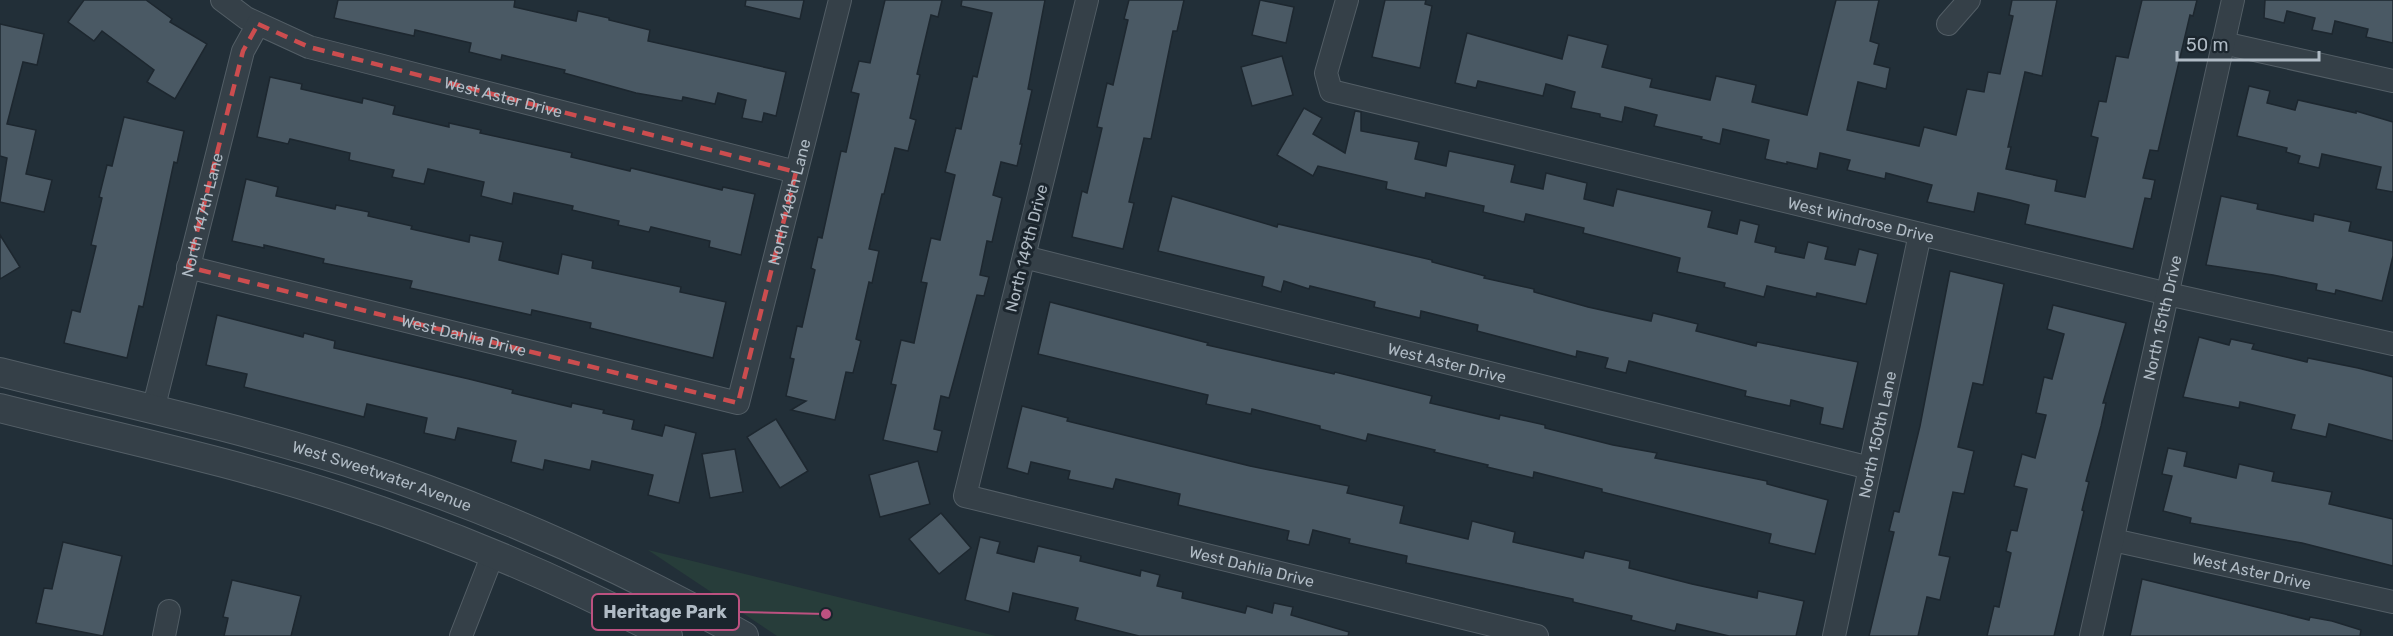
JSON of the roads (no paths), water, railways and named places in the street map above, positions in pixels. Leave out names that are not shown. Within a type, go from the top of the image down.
[{"type":"street","name":"West Aster Drive","points":[[222,0],[246,18],[309,47],[795,172]]},
{"type":"street","name":"North 148th Lane","points":[[738,403],[840,0]]},
{"type":"street","name":"North 149th Drive","points":[[964,496],[1087,0]]},
{"type":"street","name":"West Windrose Drive","points":[[1347,0],[1326,73],[1332,91],[2168,294],[2393,344]]},
{"type":"street","points":[[1948,24],[1969,0]]},
{"type":"street","name":"North 151th Drive","points":[[2091,636],[2233,0]]},
{"type":"street","name":"North 147th Lane","points":[[153,410],[243,51],[258,24]]},
{"type":"street","points":[[2223,43],[2393,81]]},
{"type":"street","name":"North 150th Lane","points":[[1834,636],[1920,234]]},
{"type":"street","name":"West Aster Drive","points":[[1024,257],[1341,339],[1870,468]]},
{"type":"street","name":"West Dahlia Drive","points":[[189,267],[738,403]]},
{"type":"street","name":"West Sweetwater Avenue","points":[[0,372],[153,410],[345,462],[492,514],[632,577],[744,636]]},
{"type":"street","name":"West Sweetwater Avenue","points":[[0,408],[342,497],[493,554],[598,600],[668,636]]},
{"type":"street","name":"West Dahlia Drive","points":[[964,496],[1537,636]]},
{"type":"street","name":"West Aster Drive","points":[[2113,540],[2393,602]]},
{"type":"street","points":[[461,636],[493,554]]},
{"type":"street","points":[[164,636],[169,612]]},
{"type":"place","name":"Heritage Park","points":[[826,614]]}]
